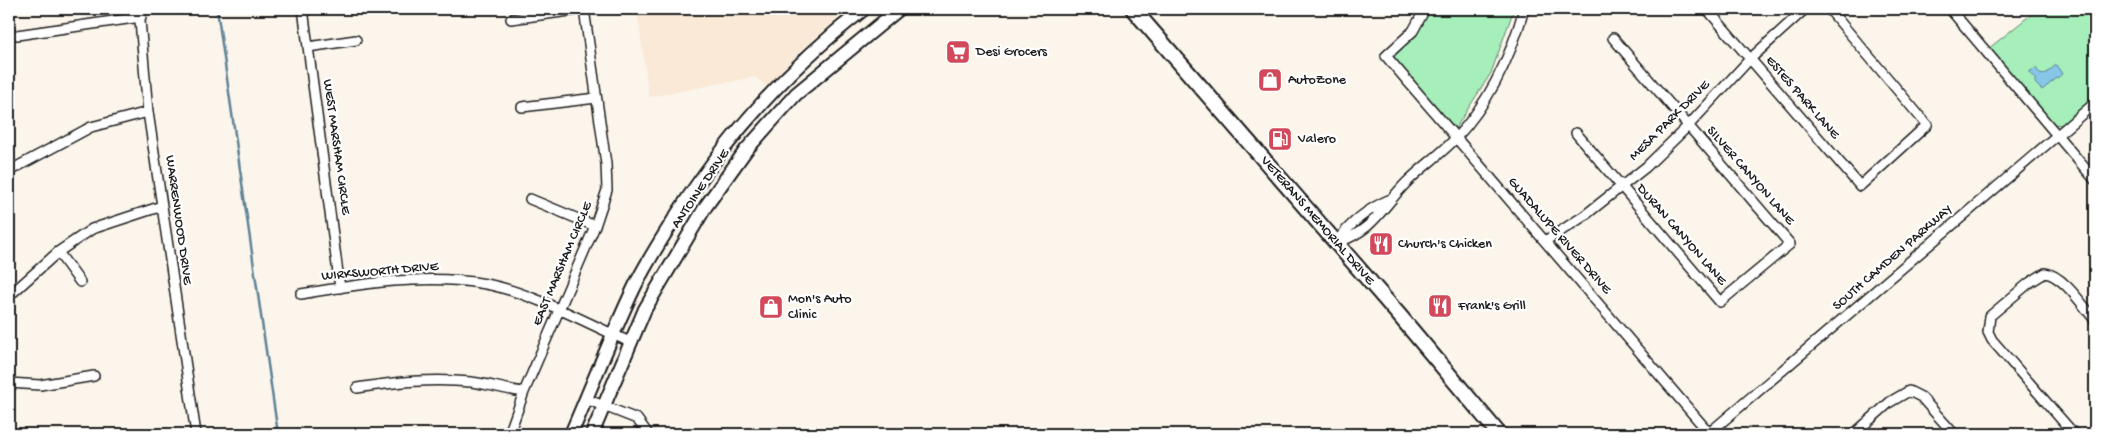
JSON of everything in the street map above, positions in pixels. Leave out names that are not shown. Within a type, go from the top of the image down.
[{"type":"main road","name":"ANTOINE DRIVE","points":[[571,434],[613,335],[649,260],[715,159],[761,102],[810,53],[864,9]]},
{"type":"main road","name":"ANTOINE DRIVE","points":[[592,434],[645,309],[697,219],[746,150],[796,94],[899,9]]},
{"type":"main road","name":"VETERANS MEMORIAL DRIVE","points":[[1133,9],[1499,434]]},
{"type":"street","name":"WEST MARSHAM CIRCLE","points":[[303,9],[340,288]]},
{"type":"street","points":[[511,18],[584,9]]},
{"type":"street","name":"EAST MARSHAM CIRCLE","points":[[509,434],[524,392],[595,226],[607,190],[606,164],[584,9]]},
{"type":"street","name":"GUADALUPE RIVER DRIVE","points":[[1425,9],[1413,31],[1386,56],[1709,434]]},
{"type":"street","points":[[1336,243],[1344,231],[1358,218],[1376,205],[1392,199],[1456,137],[1478,110],[1498,77],[1510,50],[1524,9]]},
{"type":"street","name":"ESTES PARK LANE","points":[[1707,9],[1860,186],[1928,125],[1829,9]]},
{"type":"street","name":"MESA PARK DRIVE","points":[[1545,241],[1584,216],[1646,167],[1688,126],[1750,59],[1804,9]]},
{"type":"street","points":[[1950,9],[2095,180]]},
{"type":"street","points":[[17,35],[140,13]]},
{"type":"street","name":"WARRENWOOD DRIVE","points":[[140,13],[148,112],[196,434]]},
{"type":"street","name":"SILVER CANYON LANE","points":[[1613,38],[1790,244],[1720,302]]},
{"type":"street","points":[[308,47],[356,40]]},
{"type":"street","points":[[522,108],[596,98]]},
{"type":"street","name":"SOUTH CAMDEN PARKWAY","points":[[1709,434],[2095,103]]},
{"type":"street","points":[[9,171],[91,127],[148,112]]},
{"type":"street","name":"DURAN CANYON LANE","points":[[1576,133],[1720,302]]},
{"type":"street","points":[[530,199],[595,226]]},
{"type":"street","points":[[9,296],[58,252],[92,228],[162,206]]},
{"type":"street","points":[[58,252],[80,282]]},
{"type":"street","points":[[2074,434],[1988,332],[1990,316],[2045,273],[2052,274],[2095,320]]},
{"type":"street","name":"WIRKSWORTH DRIVE","points":[[301,294],[421,280],[467,282],[507,290],[559,310],[630,342]]},
{"type":"street","points":[[9,383],[40,385],[94,376]]},
{"type":"street","points":[[357,388],[402,382],[446,380],[473,382],[524,392]]},
{"type":"street","points":[[1854,434],[1890,402],[1909,391],[1921,397],[1954,434]]},
{"type":"street","points":[[586,399],[637,419],[648,434]]},
{"type":"shaded area","points":[[637,9],[848,9],[807,44],[767,86],[755,77],[649,97]]},
{"type":"green space","points":[[1431,9],[1514,9],[1491,73],[1455,129],[1393,56],[1411,38]]},
{"type":"green space","points":[[2038,9],[2095,9],[2095,98],[2065,125],[2051,124],[1988,49]]},
{"type":"water","points":[[2056,65],[2062,74],[2042,90],[2035,83],[2035,79],[2029,72],[2036,68],[2040,74],[2044,75]]},
{"type":"waterway","points":[[217,9],[278,434]]},
{"type":"place","name":"Desi Grocers","points":[[958,52]]},
{"type":"place","name":"AutoZone","points":[[1270,80]]},
{"type":"place","name":"Valero","points":[[1280,139]]},
{"type":"place","name":"Church's Chicken","points":[[1381,244]]},
{"type":"place","name":"Frank's Grill","points":[[1440,306]]},
{"type":"place","name":"Mon's Auto Clinic","points":[[771,307]]}]
